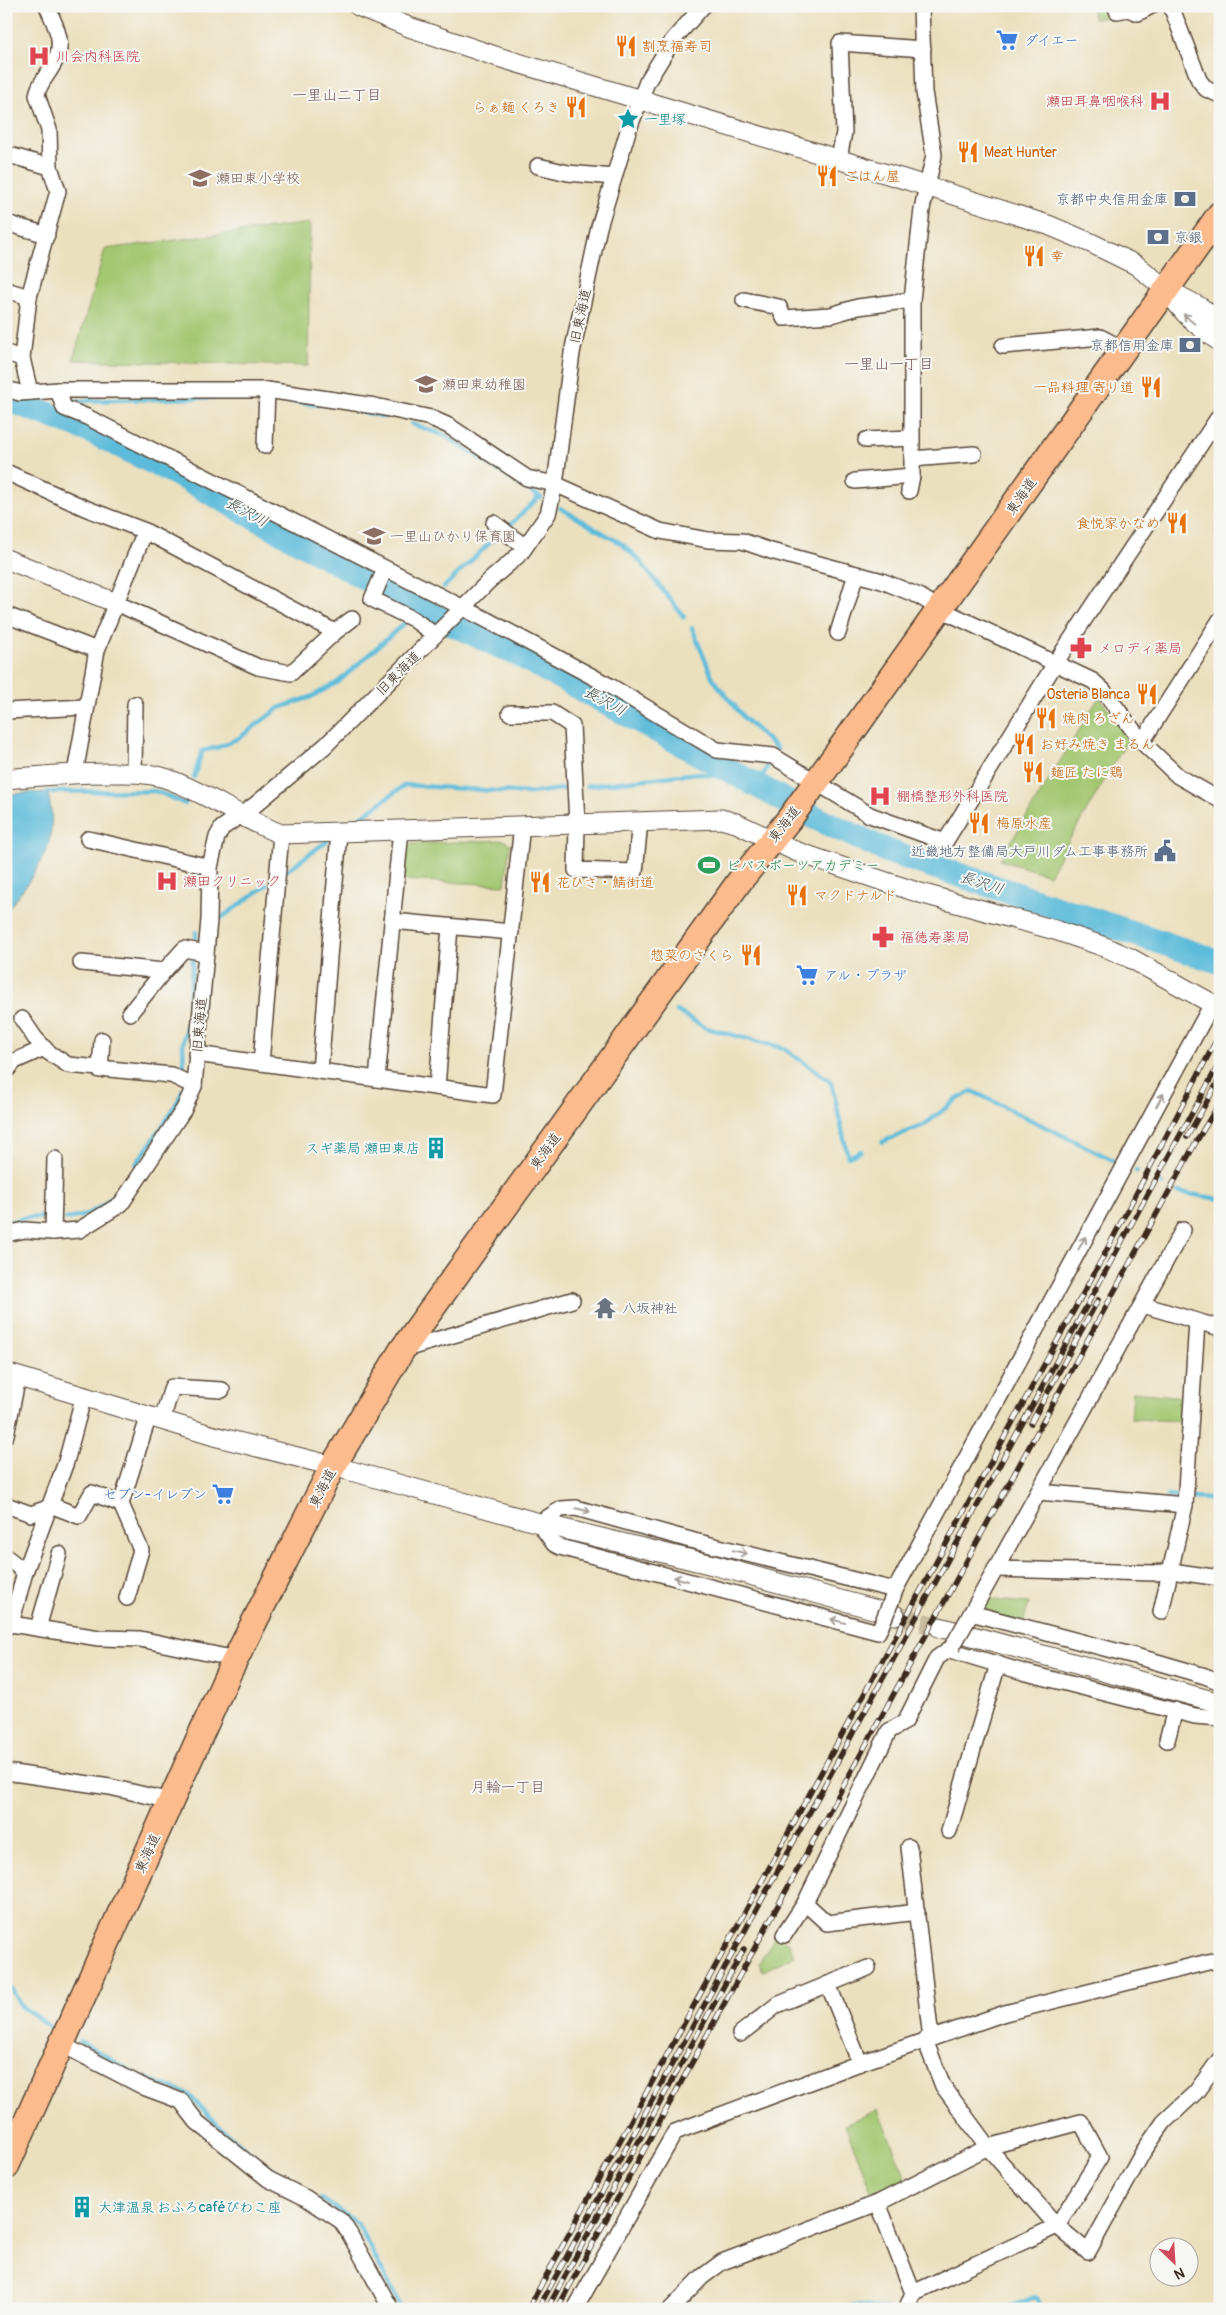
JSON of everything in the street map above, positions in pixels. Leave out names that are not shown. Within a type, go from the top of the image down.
[{"type":"highway","name":"東海道","points":[[6,2168],[236,1659],[333,1466],[402,1350],[739,882],[790,818],[1220,214]]},
{"type":"street","points":[[30,392],[22,358],[29,297],[58,191],[50,167],[48,130],[37,95],[38,89],[54,64],[61,40],[48,6]]},
{"type":"street","points":[[358,6],[457,44],[928,186],[1074,235],[1136,266],[1166,289],[1200,307],[1220,321]]},
{"type":"street","name":"旧東海道","points":[[6,1234],[25,1230],[53,1232],[79,1230],[121,1204],[184,1109],[194,1086],[206,953],[210,867],[217,837],[222,828],[240,816],[325,746],[461,608],[525,547],[548,514],[554,484],[566,386],[578,319],[599,227],[614,177],[640,99],[654,68],[673,40],[703,6]]},
{"type":"street","points":[[855,481],[911,484],[912,300],[922,209],[934,155],[924,92],[921,6]]},
{"type":"street","points":[[1117,11],[1128,9],[1138,13],[1151,6]]},
{"type":"street","points":[[1171,6],[1199,80],[1206,89],[1220,95]]},
{"type":"street","points":[[839,160],[844,132],[840,43],[922,49]]},
{"type":"street","points":[[6,154],[50,167]]},
{"type":"street","points":[[538,166],[568,173],[614,177]]},
{"type":"street","points":[[6,222],[47,235]]},
{"type":"street","points":[[1166,289],[1181,311],[1190,320],[1220,342]]},
{"type":"street","points":[[6,290],[29,297]]},
{"type":"street","points":[[744,300],[779,306],[784,318],[831,315],[858,307],[912,300]]},
{"type":"street","points":[[1003,346],[1100,337],[1124,349]]},
{"type":"street","points":[[6,353],[22,358]]},
{"type":"street","points":[[6,389],[20,392],[58,390],[267,390],[375,406],[431,418],[456,431],[527,478],[554,484],[669,534],[723,541],[742,541],[770,551],[882,580],[919,596],[940,609],[1056,662],[1093,681],[1103,690],[1142,742],[1178,776],[1220,800]]},
{"type":"street","points":[[58,390],[64,408],[96,422],[487,620],[610,686],[717,750],[773,756],[810,790],[870,815],[945,842],[1056,662],[1220,415]]},
{"type":"street","points":[[265,446],[267,390]]},
{"type":"street","points":[[866,440],[911,438]]},
{"type":"street","points":[[912,459],[974,454]]},
{"type":"street","points":[[6,472],[86,508],[145,531],[336,632]]},
{"type":"street","points":[[494,523],[525,547]]},
{"type":"street","points":[[75,773],[97,650],[145,531]]},
{"type":"street","points":[[6,559],[116,603],[258,667],[291,673],[352,619]]},
{"type":"street","points":[[385,569],[372,598],[413,619],[435,635]]},
{"type":"street","points":[[838,634],[856,574]]},
{"type":"street","points":[[6,615],[97,650]]},
{"type":"street","points":[[1142,742],[1220,620]]},
{"type":"street","points":[[134,772],[135,704]]},
{"type":"street","points":[[6,711],[86,707]]},
{"type":"street","points":[[510,713],[552,713],[572,726],[577,823],[576,870],[635,872],[640,821]]},
{"type":"street","points":[[6,779],[75,773],[134,772],[166,778],[212,799],[256,825],[281,834],[722,819],[736,823],[805,855],[901,887],[1055,930],[1106,947],[1216,1006],[1059,1286],[891,1607],[539,1523],[333,1466],[214,1436],[84,1395],[12,1375],[6,1435]]},
{"type":"street","points":[[196,1054],[493,1094],[522,825]]},
{"type":"street","points":[[377,1079],[401,830]]},
{"type":"street","points":[[320,1071],[339,832]]},
{"type":"street","points":[[261,1063],[281,834]]},
{"type":"street","points":[[88,839],[210,867]]},
{"type":"street","points":[[392,922],[511,932]]},
{"type":"street","points":[[437,1087],[450,927]]},
{"type":"street","points":[[130,1014],[184,949],[206,953]]},
{"type":"street","points":[[81,963],[164,972]]},
{"type":"street","points":[[22,1019],[44,1048],[68,1065],[100,1070],[170,1075],[194,1086]]},
{"type":"street","points":[[100,1070],[102,1040]]},
{"type":"street","points":[[6,1071],[15,1061],[44,1048]]},
{"type":"street","points":[[53,1232],[55,1159]]},
{"type":"street","points":[[784,1935],[805,1903],[889,1731],[905,1722],[937,1658],[951,1648],[1143,1306],[1183,1230]]},
{"type":"street","points":[[402,1350],[572,1300]]},
{"type":"street","points":[[1143,1306],[1220,1328]]},
{"type":"street","points":[[1162,1612],[1185,1504],[1196,1322]]},
{"type":"street","points":[[121,1504],[156,1417],[172,1387],[222,1390]]},
{"type":"street","points":[[84,1395],[66,1462],[25,1572],[9,1625],[99,1638],[118,1645],[140,1639],[236,1659]]},
{"type":"street","points":[[6,1505],[31,1514],[53,1506],[79,1516],[92,1492],[121,1504],[141,1550],[127,1598]]},
{"type":"street","points":[[1039,1492],[1185,1504]]},
{"type":"street","points":[[38,1628],[59,1554]]},
{"type":"street","points":[[6,1557],[25,1572]]},
{"type":"street","points":[[995,1569],[1155,1573],[1171,1571],[1220,1578]]},
{"type":"street","points":[[969,1616],[1150,1660],[1220,1682]]},
{"type":"street","points":[[939,1627],[1220,1703]]},
{"type":"street","points":[[951,1648],[998,1664],[1195,1716],[1220,1718]]},
{"type":"street","points":[[949,1831],[998,1664]]},
{"type":"street","points":[[1167,1740],[1175,1710]]},
{"type":"street","points":[[6,1772],[110,1787],[171,1801]]},
{"type":"street","points":[[909,1847],[917,1912],[928,2040],[942,2086],[988,2147],[1057,2226],[1088,2252],[1153,2137],[1164,2122],[1196,2092],[1220,2058]]},
{"type":"street","points":[[805,1903],[827,1923],[917,1912]]},
{"type":"street","points":[[575,2309],[675,2132],[860,2063],[1005,2013],[1220,1959]]},
{"type":"street","points":[[740,2034],[776,2005],[868,1968]]},
{"type":"street","points":[[828,1984],[860,2063]]},
{"type":"street","points":[[61,2044],[146,2088],[181,2101],[197,2122],[268,2179],[306,2198],[340,2221],[350,2233],[391,2309]]},
{"type":"street","points":[[671,2309],[702,2278],[722,2262],[878,2203],[988,2147],[1081,2122],[1100,2157],[1057,2226],[911,2299],[878,2203]]},
{"type":"green space","points":[[1091,6],[1106,6],[1108,17],[1094,19]]},
{"type":"green space","points":[[310,223],[308,366],[73,360],[105,249]]},
{"type":"green space","points":[[1099,697],[1129,738],[1049,875],[1000,860]]},
{"type":"green space","points":[[504,840],[510,844],[505,885],[401,880],[403,849],[409,844]]},
{"type":"green space","points":[[1133,1392],[1184,1397],[1182,1421],[1131,1419]]},
{"type":"green space","points":[[984,1599],[1029,1603],[1022,1627],[978,1613]]},
{"type":"green space","points":[[776,1936],[789,1943],[794,1956],[763,1971],[759,1963]]},
{"type":"green space","points":[[878,2110],[908,2183],[874,2198],[845,2124]]},
{"type":"water","points":[[48,792],[52,821],[49,842],[34,874],[6,912],[6,794]]},
{"type":"waterway","points":[[74,401],[238,397]]},
{"type":"waterway","points":[[279,400],[318,405]]},
{"type":"waterway","name":"長沢川","points":[[6,401],[21,404],[88,430],[177,474],[425,611],[523,657],[818,819],[890,852],[1220,962]]},
{"type":"waterway","points":[[33,405],[53,404]]},
{"type":"waterway","points":[[355,410],[384,417]]},
{"type":"waterway","points":[[412,424],[444,435],[541,498]]},
{"type":"waterway","points":[[509,526],[539,497]]},
{"type":"waterway","points":[[560,508],[622,544],[639,560],[684,617]]},
{"type":"waterway","points":[[444,587],[500,533]]},
{"type":"waterway","points":[[194,777],[202,751],[219,747],[239,738],[279,708],[311,697],[338,682],[427,603]]},
{"type":"waterway","points":[[692,628],[713,679],[744,718],[777,749]]},
{"type":"waterway","points":[[758,785],[767,767]]},
{"type":"waterway","points":[[587,786],[698,773],[755,783]]},
{"type":"waterway","points":[[351,824],[405,785],[529,793],[571,788]]},
{"type":"waterway","points":[[48,792],[156,791],[185,804],[186,801]]},
{"type":"waterway","points":[[285,872],[327,841]]},
{"type":"waterway","points":[[221,918],[267,885]]},
{"type":"waterway","points":[[196,932],[196,940]]},
{"type":"waterway","points":[[189,1004],[193,958]]},
{"type":"waterway","points":[[677,1011],[706,1028],[783,1048],[829,1080],[832,1085],[848,1157],[861,1151]]},
{"type":"waterway","points":[[184,1070],[183,1044],[188,1016]]},
{"type":"waterway","points":[[136,1164],[170,1115],[182,1090]]},
{"type":"waterway","points":[[882,1142],[924,1125],[956,1100],[972,1091],[1113,1160]]},
{"type":"waterway","points":[[65,1219],[74,1218],[99,1208],[125,1182]]},
{"type":"waterway","points":[[1177,1192],[1220,1199]]},
{"type":"waterway","points":[[6,1223],[24,1218],[46,1217]]},
{"type":"waterway","points":[[1058,1484],[1079,1489]]},
{"type":"waterway","points":[[1168,1496],[1220,1500]]},
{"type":"waterway","points":[[6,1980],[21,2006],[51,2027]]},
{"type":"waterway","points":[[80,2041],[135,2074],[188,2094],[229,2136],[299,2187]]},
{"type":"waterway","points":[[321,2199],[357,2223],[402,2309]]},
{"type":"waterway","points":[[1005,2309],[1035,2297],[1044,2309]]},
{"type":"waterway","points":[[846,2309],[855,2306],[889,2309]]},
{"type":"tunnel","points":[[895,1615],[939,1627]]},
{"type":"railway","points":[[528,2309],[1103,1257],[1220,1033]]},
{"type":"railway","points":[[538,2309],[1220,1062]]},
{"type":"railway","points":[[1187,1137],[1220,1078]]},
{"type":"railway","points":[[557,2309],[1196,1142],[1220,1102]]},
{"type":"railway","points":[[1031,1423],[1098,1300]]},
{"type":"railway","points":[[547,2309],[744,1949]]},
{"type":"place","name":"ダイエー","points":[[1007,40]]},
{"type":"place","name":"割烹福寿司","points":[[626,46]]},
{"type":"place","name":"川会内科医院","points":[[39,56]]},
{"type":"place","name":"瀬田耳鼻咽喉科","points":[[1160,101]]},
{"type":"place","name":"らぁ麺 くろき","points":[[576,107]]},
{"type":"place","name":"一里塚","points":[[628,119]]},
{"type":"place","name":"Meat Hunter","points":[[968,152]]},
{"type":"place","name":"ごはん屋","points":[[827,176]]},
{"type":"place","name":"瀬田東小学校","points":[[200,178]]},
{"type":"place","name":"京都中央信用金庫","points":[[1185,199]]},
{"type":"place","name":"京銀","points":[[1158,237]]},
{"type":"place","name":"幸","points":[[1034,256]]},
{"type":"place","name":"京都信用金庫","points":[[1190,345]]},
{"type":"place","name":"瀬田東幼稚園","points":[[426,384]]},
{"type":"place","name":"一品料理 寄り道","points":[[1151,387]]},
{"type":"place","name":"食悦家かなめ","points":[[1177,523]]},
{"type":"place","name":"一里山ひかり保育園","points":[[374,536]]},
{"type":"place","name":"メロディ薬局","points":[[1081,648]]},
{"type":"place","name":"Osteria Blanca","points":[[1147,694]]},
{"type":"place","name":"焼肉 ろざん","points":[[1046,718]]},
{"type":"place","name":"お好み焼き まるん","points":[[1024,744]]},
{"type":"place","name":"麺匠 たに鶏","points":[[1033,772]]},
{"type":"place","name":"棚橋整形外科医院","points":[[880,796]]},
{"type":"place","name":"梅原水産","points":[[979,823]]},
{"type":"place","name":"近畿地方整備局大戸川ダム工事事務所","points":[[1165,851]]},
{"type":"place","name":"ビバスポーツアカデミー","points":[[709,865]]},
{"type":"place","name":"瀬田クリニック","points":[[167,881]]},
{"type":"place","name":"花ひさ・鯖街道","points":[[540,882]]},
{"type":"place","name":"マクドナルド","points":[[797,895]]},
{"type":"place","name":"福徳寿薬局","points":[[883,937]]},
{"type":"place","name":"惣菜のさくら","points":[[751,955]]},
{"type":"place","name":"アル・プラザ","points":[[807,975]]},
{"type":"place","name":"スギ薬局 瀬田東店","points":[[436,1148]]},
{"type":"place","name":"八坂神社","points":[[605,1308]]},
{"type":"place","name":"セブン-イレブン","points":[[223,1494]]},
{"type":"place","name":"大津温泉 おふろcaféびわこ座","points":[[82,2207]]},
{"type":"district","name":"一里山二丁目","points":[[337,95]]},
{"type":"district","name":"一里山一丁目","points":[[889,364]]},
{"type":"district","name":"月輪一丁目","points":[[508,1787]]}]
